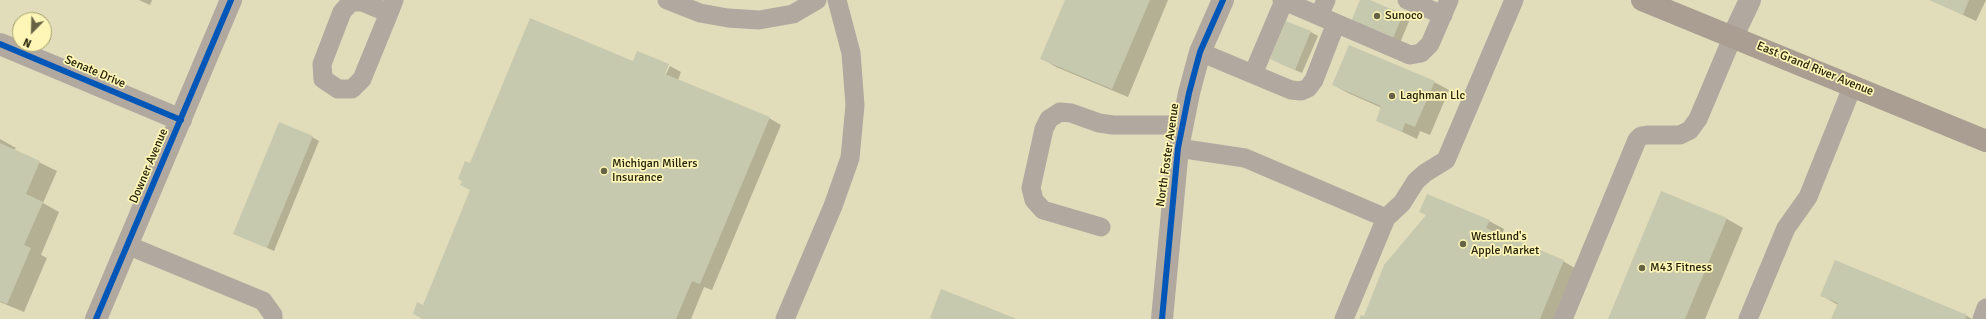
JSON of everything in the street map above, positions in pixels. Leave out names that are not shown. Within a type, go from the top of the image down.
[{"type":"main road","name":"East Grand River Avenue","points":[[1642,0],[1986,140]]},
{"type":"street","name":"Downer Avenue","points":[[96,319],[231,0]]},
{"type":"street","name":"North Foster Avenue","points":[[1162,319],[1178,148],[1182,125],[1200,52],[1223,0]]},
{"type":"street","points":[[1733,36],[1750,0]]},
{"type":"street","name":"Senate Drive","points":[[0,44],[181,120]]},
{"type":"lane","points":[[667,0],[700,13],[728,18],[759,20],[793,14],[817,0]]},
{"type":"lane","points":[[785,319],[833,206],[850,158],[855,105],[851,53],[837,0]]},
{"type":"lane","points":[[1253,74],[1283,0],[1323,8],[1336,23],[1410,54],[1421,53],[1430,44],[1446,8],[1407,0]]},
{"type":"lane","points":[[1344,319],[1386,218],[1402,203],[1416,181],[1425,173],[1446,160],[1514,0]]},
{"type":"lane","points":[[351,2],[362,2],[392,7],[362,79],[352,89],[338,89],[323,79],[322,64],[342,12],[351,2]]},
{"type":"lane","points":[[1200,52],[1291,90],[1301,91],[1308,88],[1314,80],[1336,23]]},
{"type":"lane","points":[[1563,319],[1637,140],[1641,136],[1680,135],[1690,130],[1698,119],[1733,36]]},
{"type":"lane","points":[[1748,319],[1786,228],[1808,197],[1853,85]]},
{"type":"lane","points":[[1101,227],[1043,210],[1034,200],[1031,188],[1044,129],[1049,119],[1060,112],[1071,112],[1099,123],[1113,125],[1182,125]]},
{"type":"lane","points":[[1178,148],[1245,158],[1386,218]]},
{"type":"lane","points":[[127,245],[263,301],[273,315],[273,319]]},
{"type":"lane","points":[[1982,319],[1986,308]]},
{"type":"building","points":[[1065,0],[1150,0],[1112,89],[1040,59]]},
{"type":"building","points":[[1360,0],[1370,0],[1403,14],[1392,41],[1350,24]]},
{"type":"building","points":[[1929,0],[1969,0],[1963,15]]},
{"type":"building","name":"Michigan Millers Insurance","points":[[530,18],[633,61],[637,51],[669,64],[665,74],[770,117],[700,284],[692,281],[676,319],[424,319],[413,314],[417,302],[423,305],[470,190],[460,185],[462,181],[458,179],[465,161],[470,163]]},
{"type":"building","points":[[1286,21],[1311,31],[1295,70],[1270,59]]},
{"type":"building","name":"Laghman Llc","points":[[1349,45],[1435,81],[1415,127],[1405,123],[1402,132],[1376,121],[1381,106],[1332,85]]},
{"type":"building","points":[[279,122],[313,136],[267,248],[233,234]]},
{"type":"building","points":[[0,143],[40,161],[26,194],[43,202],[24,245],[31,248],[7,304],[0,301]]},
{"type":"building","points":[[1661,191],[1727,218],[1685,319],[1608,319]]},
{"type":"building","name":"Westlund's Apple Market","points":[[1427,194],[1490,220],[1486,228],[1564,260],[1540,319],[1359,319],[1361,315],[1364,316],[1384,265],[1426,215],[1419,212]]},
{"type":"building","points":[[1835,260],[1967,315],[1965,319],[1831,319],[1838,303],[1820,296]]},
{"type":"building","points":[[941,289],[1017,319],[930,318]]},
{"type":"cycle path","points":[[96,319],[231,0]]},
{"type":"cycle path","points":[[1162,319],[1178,148],[1189,93],[1200,52],[1223,0]]},
{"type":"cycle path","points":[[0,44],[181,120]]},
{"type":"place","name":"Sunoco","points":[[1377,16]]},
{"type":"place","name":"Laghman Llc","points":[[1392,96]]},
{"type":"place","name":"Michigan Millers Insurance","points":[[604,171]]},
{"type":"place","name":"Westlund's Apple Market","points":[[1463,244]]},
{"type":"place","name":"M43 Fitness","points":[[1642,268]]}]
